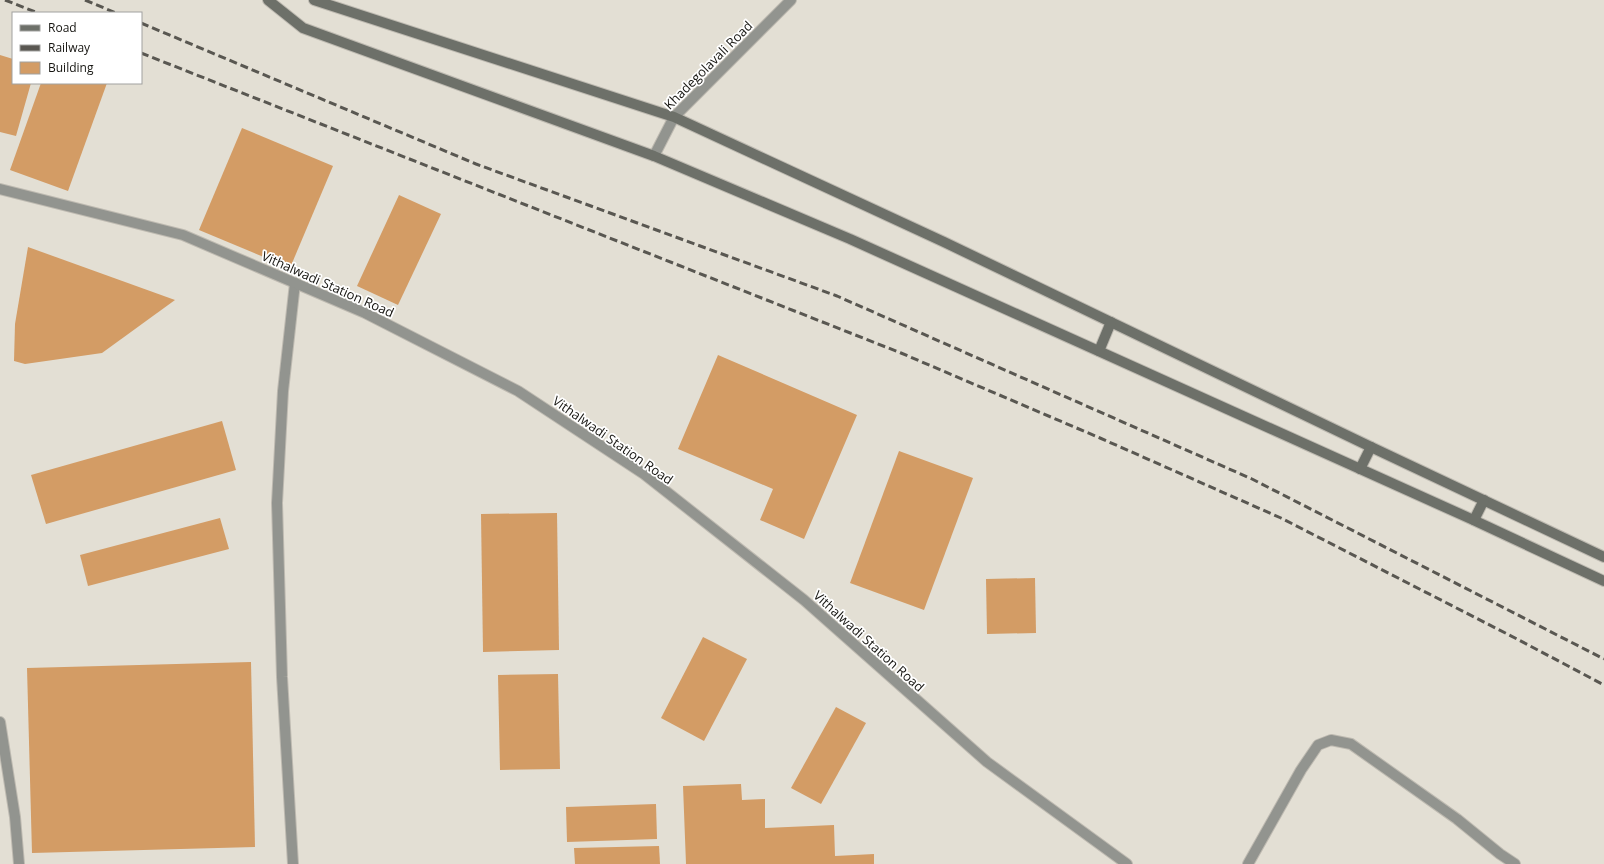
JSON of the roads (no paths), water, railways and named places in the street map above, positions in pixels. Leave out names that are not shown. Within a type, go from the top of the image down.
[{"type":"main road","points":[[268,0],[303,28],[654,156],[850,239],[1474,520],[1604,581]]},
{"type":"main road","points":[[314,0],[674,117],[944,242],[1604,557]]},
{"type":"main road","points":[[1100,351],[1111,322]]},
{"type":"main road","points":[[1360,469],[1371,447]]},
{"type":"main road","points":[[1474,520],[1484,500]]},
{"type":"street","name":"Khadegolavali Road","points":[[654,156],[674,117],[791,0]]},
{"type":"street","name":"Vithalwadi Station Road","points":[[0,188],[183,235],[365,313],[518,391],[644,474],[804,600],[987,762],[1127,864]]},
{"type":"street","points":[[293,864],[282,677],[277,503],[283,391],[295,283]]},
{"type":"street","points":[[0,722],[15,817],[18,864]]},
{"type":"street","points":[[1248,864],[1301,770],[1318,745],[1332,740],[1351,744],[1457,818],[1500,854],[1515,864]]},
{"type":"railway","points":[[5,0],[35,12]]},
{"type":"railway","points":[[85,0],[114,12]]},
{"type":"railway","points":[[142,23],[476,164],[837,296],[1252,479],[1604,659]]},
{"type":"railway","points":[[142,53],[901,353],[1100,438],[1281,518],[1604,685]]}]
